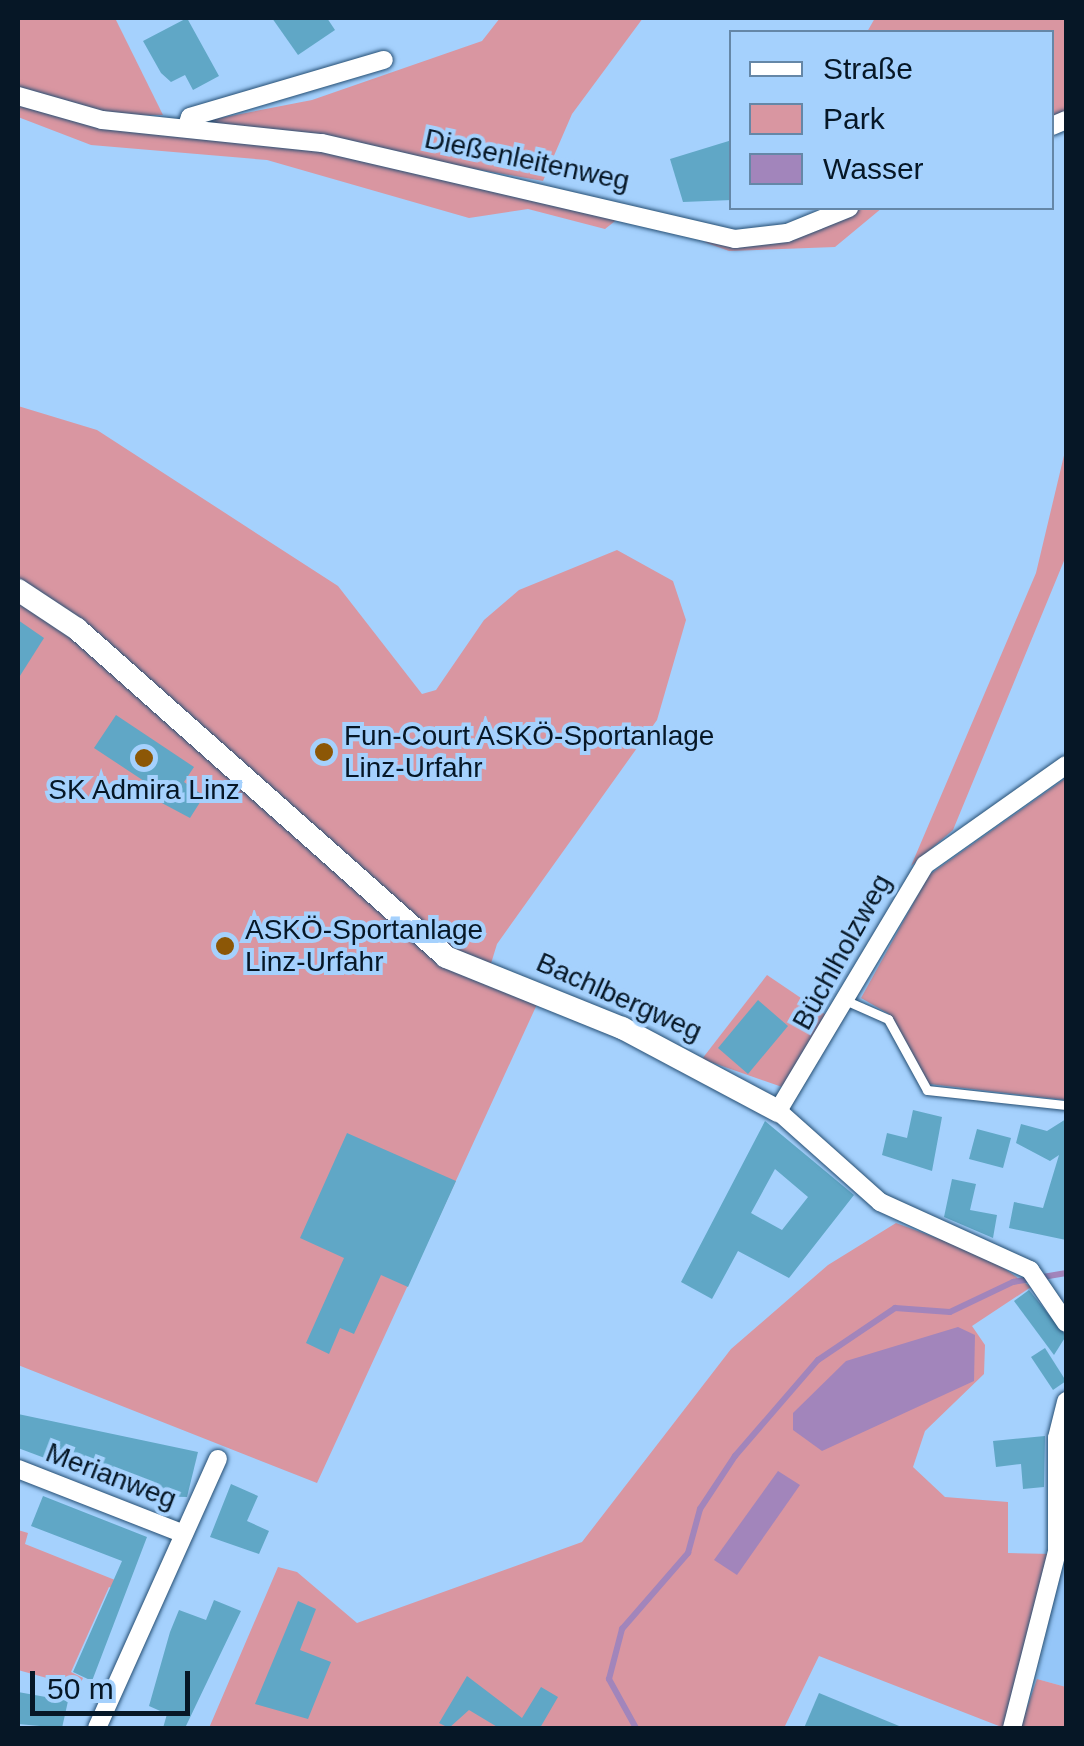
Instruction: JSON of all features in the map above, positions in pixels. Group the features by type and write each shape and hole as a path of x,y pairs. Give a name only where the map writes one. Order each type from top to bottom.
{"street":[{"path":"186,126 190,116 384,60"},
{"name":"Dießenleitenweg","path":"18,96 102,120 186,126 514,181 735,239 787,233 844,210"},
{"name":"Bachlbergweg","path":"18,590 78,628 446,958 606,1021 778,1110 880,1202 1037,1278 1066,1323"},
{"name":"Büchlholzweg","path":"778,1110 847,1002 925,864 1066,764"},
{"path":"1012,1728 1054,1568 1066,1401"},
{"path":"97,1728 218,1459"},
{"name":"Merianweg","path":"18,1470 184,1534"}],"lane":[{"path":"847,1002 888,1019 927,1090 1066,1105"}],"shaded area":[{"path":"1066,1537 1066,1687 1037,1679"}],"green space":[{"path":"18,18 115,18 163,115 114,116 18,91"},
{"path":"500,18 643,18 572,114 543,181 204,121 312,100 482,41"},
{"path":"875,18 1066,18 1066,116 1054,120 1054,30 868,30"},
{"path":"18,102 269,140 624,214 605,229 528,209 469,218 267,160 91,145 18,117"},
{"path":"856,210 880,210 835,247 729,251 704,242 773,244"},
{"name":"ASKÖ-Sportanlage Linz-Urfahr","path":"18,406 97,430 338,586 422,694 436,690 484,620 519,590 617,550 673,581 686,620 657,720 497,944 489,970 447,967 539,1000 317,1483 18,1365"},
{"path":"1066,447 1066,556 953,830 911,866 1036,573"},
{"path":"1066,778 1066,1100 929,1084 889,1014 861,998 929,875"},
{"path":"767,975 829,1017 785,1088 702,1059"},
{"path":"896,1223 986,1256 1031,1287 972,1326 985,1345 984,1374 925,1431 913,1467 945,1497 1008,1502 1008,1553 1051,1554 1004,1728 819,1656 784,1728 209,1728 278,1567 297,1572 357,1623 582,1542 731,1349 828,1265"},
{"path":"18,1530 28,1533 25,1544 125,1584 122,1592 109,1587 71,1672 83,1678 79,1687 18,1670"},
{"path":"1037,1679 1066,1687 1066,1728 1020,1728"}],"water":[{"path":"958,1327 975,1335 974,1381 822,1451 793,1430 793,1413 846,1361"},
{"path":"778,1471 800,1485 737,1575 714,1560"}],"building":[{"path":"187,18 219,76 193,90 185,75 171,82 161,73 143,41"},
{"path":"272,18 327,18 335,30 298,55"},
{"path":"729,141 729,200 683,202 670,159"},
{"path":"18,620 44,638 18,679"},
{"name":"SK Admira Linz","path":"116,715 194,767 184,782 204,796 190,818 145,794 150,785 94,748"},
{"path":"758,1000 788,1026 748,1074 718,1048"},
{"path":"913,1110 942,1117 932,1171 882,1155 887,1133 907,1138"},
{"path":"1066,1119 1066,1240 1009,1228 1014,1202 1043,1208 1059,1155 1050,1161 1016,1143 1021,1124 1047,1131"},
{"path":"765,1121 854,1195 789,1278 738,1251 712,1299 681,1282","holes":["775,1169 808,1197 782,1230 751,1213"]},
{"path":"977,1129 1011,1138 1003,1168 969,1159"},
{"path":"347,1133 456,1181 408,1287 381,1275 354,1334 340,1328 329,1354 306,1343 344,1258 300,1238"},
{"path":"952,1179 976,1184 970,1210 997,1215 993,1238 944,1217"},
{"path":"1029,1290 1066,1336 1054,1355 1014,1301"},
{"path":"1045,1348 1066,1381 1053,1390 1031,1357"},
{"path":"18,1414 198,1452 187,1497 146,1496 18,1448"},
{"path":"1045,1436 1044,1487 1023,1489 1021,1464 996,1467 993,1441"},
{"path":"231,1484 258,1496 247,1521 269,1531 259,1554 210,1537"},
{"path":"43,1496 147,1537 92,1681 73,1672 122,1561 31,1526"},
{"path":"214,1600 241,1611 185,1728 163,1728 167,1714 149,1706 170,1632 179,1610 206,1620"},
{"path":"298,1601 316,1609 300,1650 331,1662 308,1719 255,1704"},
{"path":"467,1676 522,1718 541,1687 558,1697 540,1728 499,1728 469,1710 449,1728 439,1723"},
{"path":"18,1692 68,1701 62,1728 18,1724"},
{"path":"819,1693 904,1728 804,1728"}],"waterway":[{"path":"636,1728 609,1679 622,1629 688,1553 700,1509 735,1456 818,1360 895,1308 950,1312 1013,1282 1066,1273"}],"place":[{"name":"Fun-Court ASKÖ-Sportanlage Linz-Urfahr","path":"324,752"},
{"name":"SK Admira Linz","path":"144,758"},
{"name":"ASKÖ-Sportanlage Linz-Urfahr","path":"225,946"}]}
